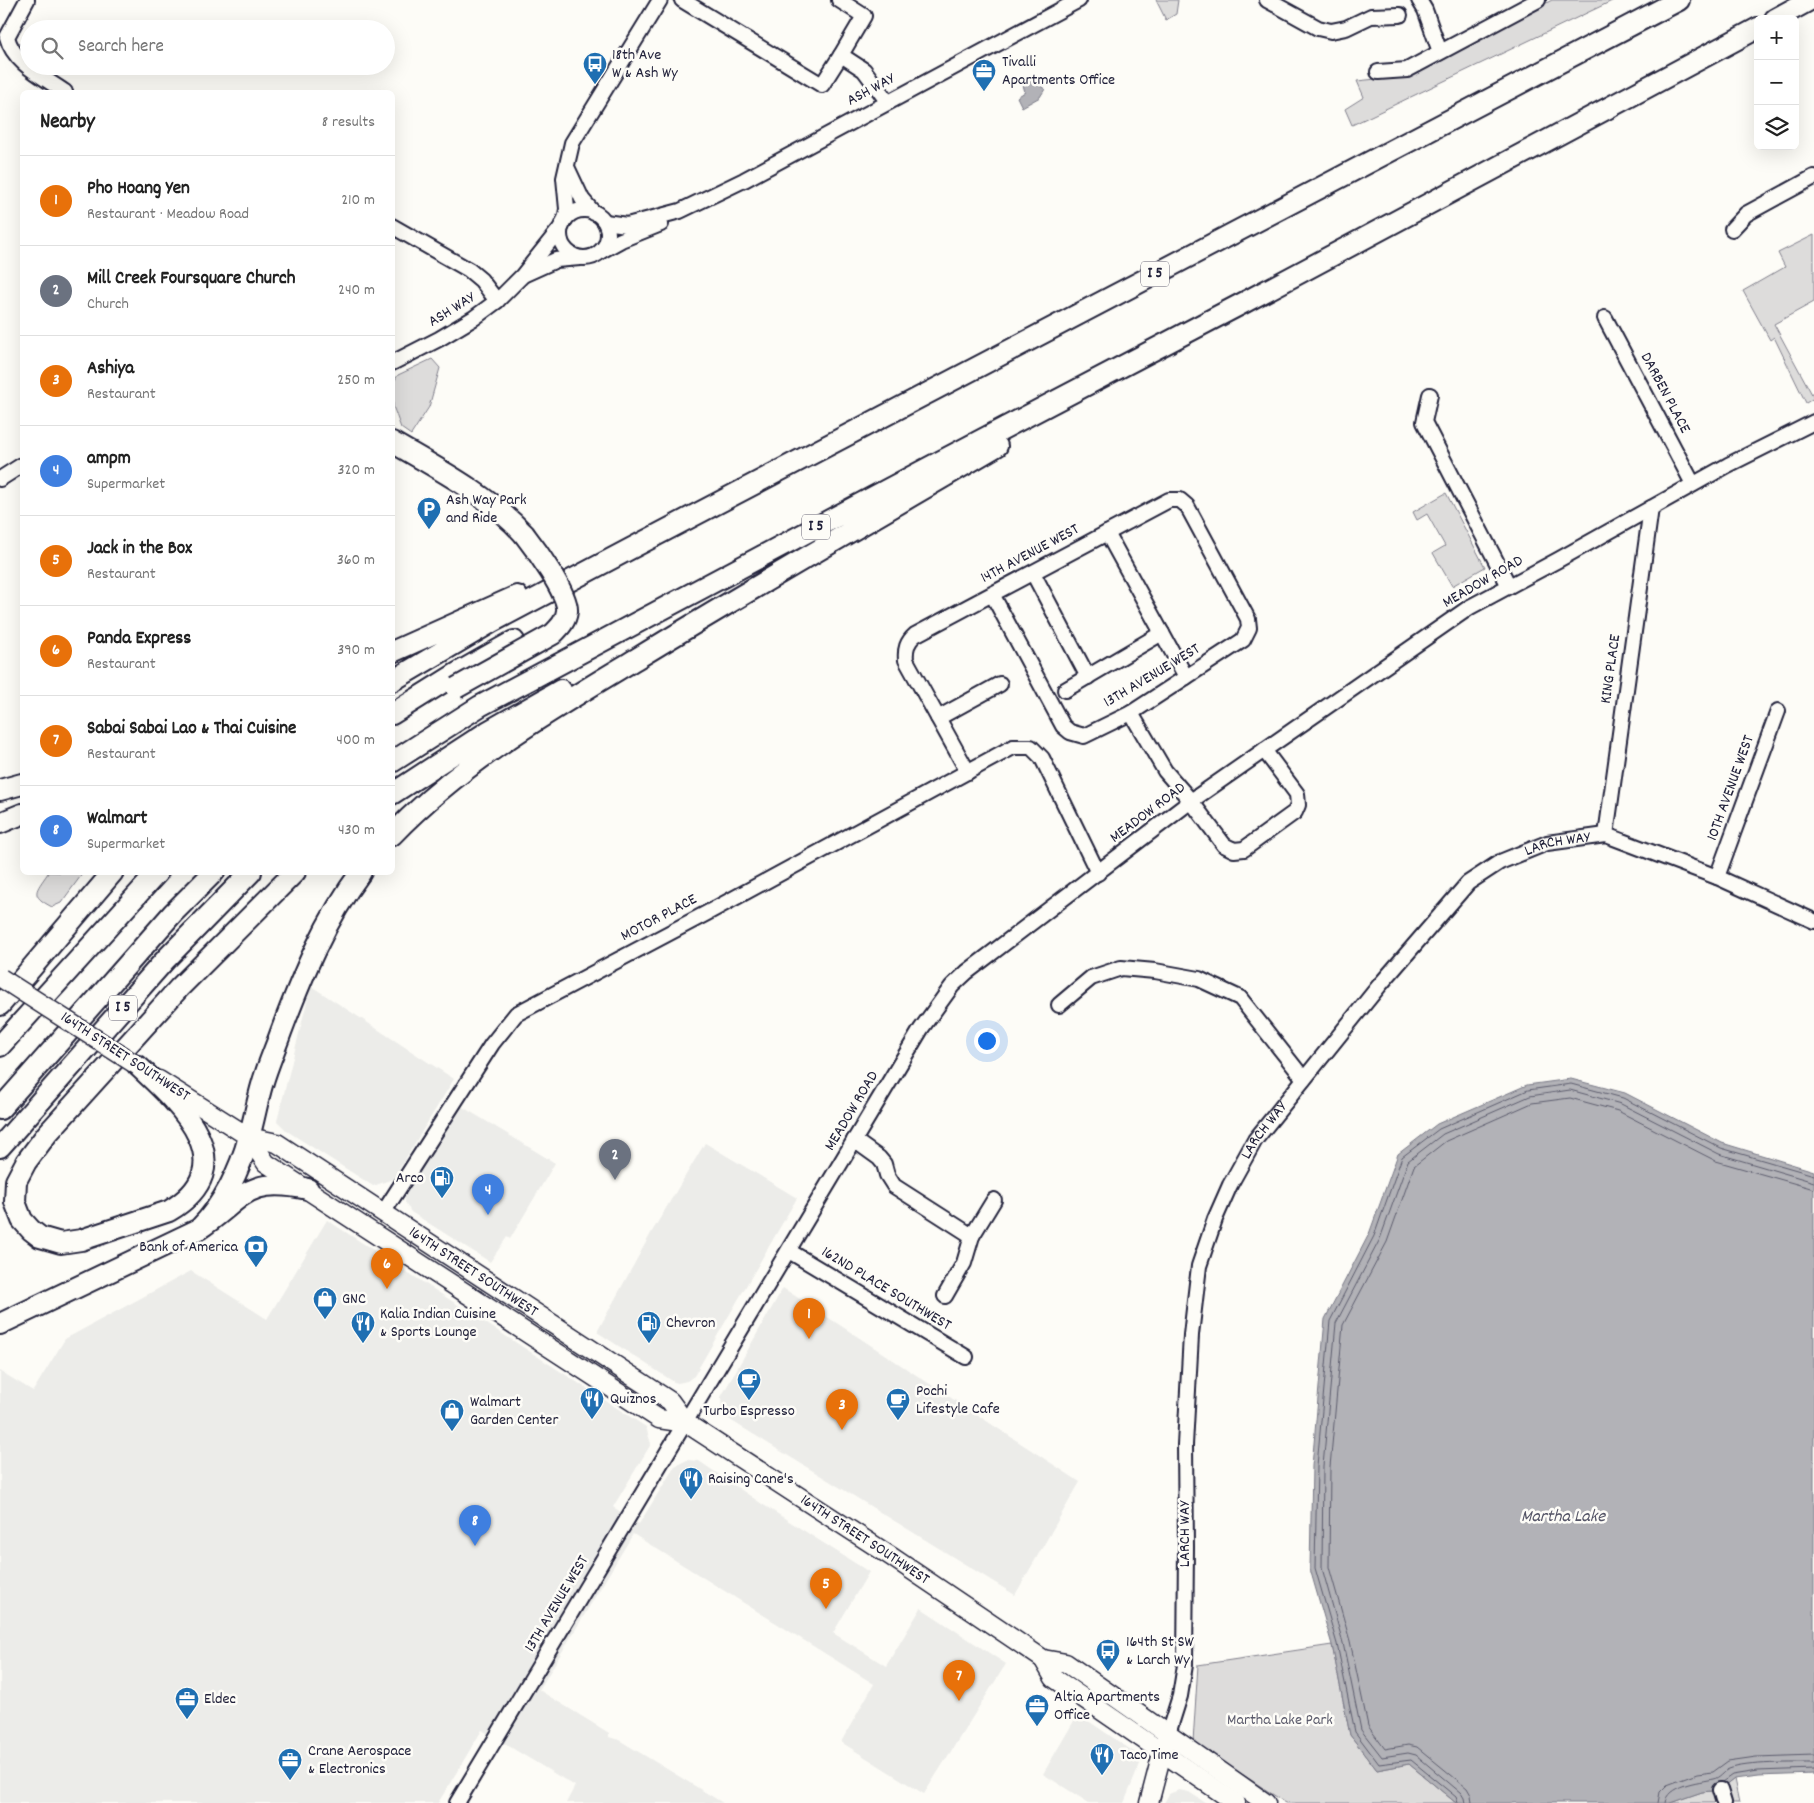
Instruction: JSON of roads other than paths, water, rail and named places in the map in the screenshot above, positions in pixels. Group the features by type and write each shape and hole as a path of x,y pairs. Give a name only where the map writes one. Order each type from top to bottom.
{"highway":[{"name":"I 5","path":"395,679 492,622 630,548 1679,0"},
{"path":"1782,15 1810,0"},
{"name":"I 5","path":"395,760 480,706 1245,302 1754,30"},
{"path":"395,832 436,793 483,756 588,688 719,608 1245,302"},
{"path":"395,444 485,499 512,521 541,558 563,595 567,610 565,619 553,634 395,724"},
{"path":"395,651 488,608 630,548"},
{"path":"395,712 456,674 549,621 559,604 557,585"},
{"path":"395,792 486,732 607,665 719,608"},
{"path":"0,823 20,815"},
{"path":"0,1005 103,887 111,875"},
{"path":"0,1046 155,875"},
{"path":"0,1091 196,875"},
{"path":"0,1109 173,913 211,875"},
{"name":"I 5","path":"0,1147 166,959 248,875"},
{"path":"138,1066 164,1090 194,1126 202,1145 204,1158 202,1172 196,1188 182,1204 169,1211 81,1240 61,1243 40,1237 22,1220 15,1202 16,1181 26,1162 47,1134 178,988 292,875"},
{"path":"199,1229 212,1216 219,1205 241,1162 262,1084 306,970 334,913 359,875"},
{"path":"0,1324 199,1229 213,1220 249,1190 271,1184 308,1189"}],"main road":[{"name":"164TH STREET SOUTHWEST","path":"0,977 249,1137 277,1143 670,1401 686,1423 892,1557 1043,1659 1066,1663 1266,1803"},
{"name":"164TH STREET SOUTHWEST","path":"249,1137 266,1163 659,1419 686,1423"},
{"name":"164TH STREET SOUTHWEST","path":"1043,1659 1054,1678 1236,1803"},
{"name":"LARCH WAY","path":"1149,1803 1168,1734"}],"street":[{"path":"20,61 10,47 7,37 28,0"},
{"path":"567,166 582,199 605,222 608,237 600,251 588,258 572,255 562,246 560,240 567,209 564,178 568,156 576,135 660,0"},
{"path":"682,0 822,85 864,16 839,0"},
{"name":"ASH WAY","path":"605,222 628,225 680,211 744,180 887,101 1079,0"},
{"path":"1267,0 1318,28 1331,31 1346,28 1371,16 1400,15"},
{"path":"1419,0 1425,10 1440,52"},
{"path":"1378,72 1407,70 1538,0"},
{"path":"841,55 864,70 887,101"},
{"path":"41,75 62,90"},
{"path":"1732,229 1746,214 1814,177"},
{"path":"563,223 579,211 586,210 594,213"},
{"name":"ASH WAY","path":"600,251 621,240 670,220 680,211"},
{"name":"ASH WAY","path":"395,361 439,339 474,318 497,301 522,276 563,223"},
{"path":"395,228 469,270 481,280 497,301"},
{"name":"ASH WAY","path":"522,276 556,260 580,258"},
{"name":"DARBEN PLACE","path":"1605,318 1693,484"},
{"path":"1430,395 1424,422 1509,586"},
{"name":"MEADOW ROAD","path":"686,1423 921,1029 952,986 967,972 1191,801 1470,607 1693,484 1814,422"},
{"path":"0,479 20,466"},
{"name":"14TH AVENUE WEST","path":"938,718 906,660 905,651 909,641 915,635 1168,500 1180,500 1187,506 1248,620 1249,628 1247,634"},
{"name":"KING PLACE","path":"1606,835 1651,508"},
{"path":"1107,533 1186,677"},
{"path":"1033,572 1088,676"},
{"name":"13TH AVENUE WEST","path":"992,594 1063,726 1070,732 1084,736 1131,713 1243,640 1247,634"},
{"path":"1065,690 1162,633"},
{"path":"968,772 938,718 1000,684"},
{"name":"10TH AVENUE WEST","path":"1717,878 1778,711"},
{"path":"1131,713 1165,771 1191,801 1224,845 1234,850 1244,849 1295,812 1298,805 1297,794 1264,750"},
{"name":"MOTOR PLACE","path":"383,1213 492,1044 516,1014 1013,747 1031,747 1042,758 1098,873"},
{"name":"LARCH WAY","path":"1168,1734 1178,1702 1185,1665 1185,1445 1191,1334 1198,1266 1230,1185 1255,1140 1379,986 1468,883 1500,862 1547,843 1606,835 1717,878 1814,921"},
{"path":"1059,1005 1091,978 1122,968 1155,971 1199,979 1240,998 1304,1079"},
{"path":"854,1140 879,1158 884,1164 887,1176 894,1186 972,1236"},
{"path":"945,1296 964,1263 972,1236 994,1200"},
{"name":"162ND PLACE SOUTHWEST","path":"788,1251 966,1357"},
{"name":"13TH AVENUE WEST","path":"457,1803 686,1423"}],"water":[{"path":"1027,78 1045,89 1040,97 1022,107 1017,97 1025,92 1023,85"},
{"name":"Martha Lake","path":"1571,1079 1625,1093 1722,1143 1814,1171 1814,1774 1734,1779 1720,1790 1702,1792 1670,1803 1456,1803 1409,1764 1377,1770 1350,1735 1332,1645 1310,1569 1312,1466 1325,1319 1369,1234 1398,1154 1437,1124 1527,1085"}],"place":[{"name":"18th Ave W & Ash Wy","path":"595,85"},
{"name":"Tivalli Apartments Office","path":"984,92"},
{"name":"Ash Way Park and Ride","path":"429,530"},
{"name":"Mill Creek Foursquare Church","path":"615,1180"},
{"name":"Arco","path":"442,1199"},
{"name":"ampm","path":"488,1215"},
{"name":"Bank of America","path":"256,1268"},
{"name":"Panda Express","path":"387,1289"},
{"name":"GNC","path":"325,1320"},
{"name":"Pho Hoang Yen","path":"809,1339"},
{"name":"Kalia Indian Cuisine & Sports Lounge","path":"363,1344"},
{"name":"Chevron","path":"649,1344"},
{"name":"Turbo Espresso","path":"749,1401"},
{"name":"Quiznos","path":"592,1420"},
{"name":"Pochi Lifestyle Cafe","path":"898,1421"},
{"name":"Ashiya","path":"842,1430"},
{"name":"Walmart Garden Center","path":"452,1432"},
{"name":"Raising Cane's","path":"691,1500"},
{"name":"Walmart","path":"475,1546"},
{"name":"Jack in the Box","path":"826,1609"},
{"name":"164th St SW & Larch Wy","path":"1108,1672"},
{"name":"Sabai Sabai Lao & Thai Cuisine","path":"959,1701"},
{"name":"Eldec","path":"187,1720"},
{"name":"Altia Apartments Office","path":"1037,1727"},
{"name":"Taco Time","path":"1102,1776"},
{"name":"Crane Aerospace & Electronics","path":"290,1781"}],"park label":[{"name":"Martha Lake Park","path":"1280,1720"}]}
